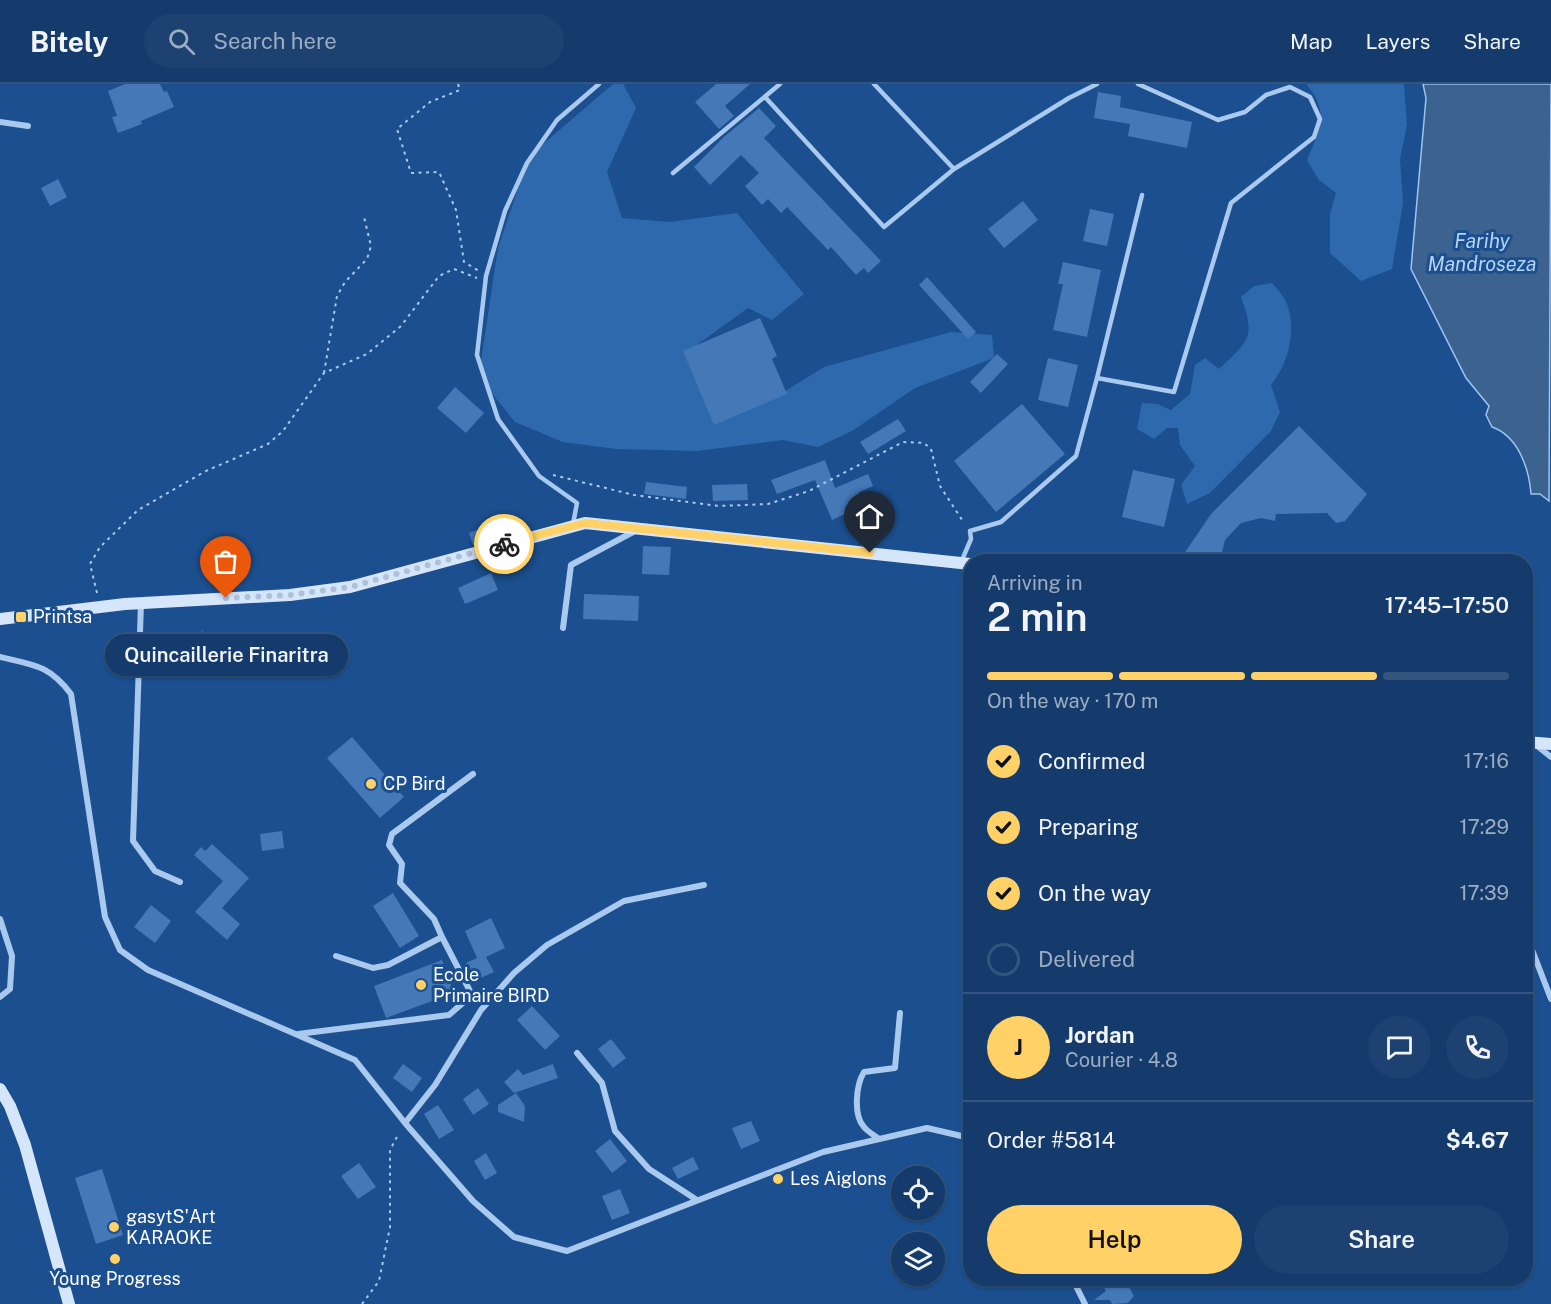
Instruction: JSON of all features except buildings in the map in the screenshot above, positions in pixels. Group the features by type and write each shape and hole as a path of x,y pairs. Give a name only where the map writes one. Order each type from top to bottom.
{"main road":[{"path":"0,619 141,603 290,595 350,587 573,524 585,523 711,534 963,563"},
{"path":"1533,743 1551,744"},
{"path":"0,1089 10,1106 26,1145 69,1304"}],"street":[{"path":"0,122 28,126"},
{"path":"563,628 571,565 633,531 711,534"},
{"path":"141,603 133,841 155,871 180,882"},
{"path":"0,657 31,664 57,675 70,694 105,917 120,950 148,970 355,1060 405,1123 473,1201 514,1237 567,1251 823,1152 927,1128 963,1136"},
{"path":"1533,745 1551,757"},
{"path":"298,1034 449,1015 472,995 434,919 400,883 402,864 389,845 392,834 473,774"},
{"path":"405,1123 435,1086 481,1010 514,973 547,945 624,901 704,885"},
{"path":"0,919 12,956 10,989 0,997"},
{"path":"336,956 372,968 388,965 442,938"},
{"path":"1533,952 1551,999"},
{"path":"879,1139 863,1126 859,1118 857,1094 864,1072 895,1068 900,1013"},
{"path":"578,1053 602,1083 615,1131 649,1169 697,1200"},
{"path":"1076,1286 1085,1304"}],"lane":[{"path":"573,524 577,502 542,478 498,419 477,355 486,278 505,211 527,163 557,120 599,84"},
{"path":"674,172 780,84"},
{"path":"874,84 954,169"},
{"path":"765,97 884,227 954,169 1069,98 1097,84"},
{"path":"1097,378 1174,392 1231,203 1314,137 1320,119 1310,97 1290,87 1266,95 1245,112 1218,120 1138,84"},
{"path":"967,554 970,531 1001,522 1076,456 1142,195"}],"path":[{"path":"458,84 460,90 430,102 397,129 411,173 439,172 456,210 464,262 486,278"},
{"path":"102,607 93,585 90,564 100,547 138,510 206,471 268,444 284,431 324,373 337,296 345,282 368,259 371,246 364,217"},
{"path":"324,373 367,354 401,326 439,276 453,269 486,278"},
{"path":"542,478 556,473 575,481 634,495 719,506 768,504 809,491 903,442 924,443 931,450 940,486 970,531"},
{"path":"362,1304 379,1281 390,1227 390,1150 405,1123"}],"shaded area":[{"path":"613,84 623,84 636,108 607,172 622,218 670,222 737,213 804,294 772,320 748,308 698,344 701,378 774,398 824,367 951,332 992,335 994,358 915,388 852,431 818,447 783,440 697,451 616,449 563,442 515,422 486,386 481,361 498,248 529,156"},
{"path":"1306,84 1404,84 1407,125 1400,159 1403,203 1392,269 1361,281 1330,253 1330,213 1336,193 1319,180 1307,160 1319,130 1320,112 1318,103"},
{"path":"1272,283 1287,304 1291,327 1286,358 1271,385 1280,412 1271,431 1210,493 1187,504 1181,485 1195,466 1180,445 1178,428 1167,428 1154,439 1137,429 1142,403 1157,404 1171,410 1190,394 1195,365 1205,358 1219,369 1237,352 1247,338 1248,321 1241,297 1254,286"}],"water":[{"name":"Farihy Mandroseza","path":"1423,84 1551,84 1549,501 1540,494 1531,494 1528,474 1520,454 1509,438 1492,427 1486,415 1489,406 1466,378 1411,269 1426,98"}],"way so far":[{"path":"226,598 290,595 350,587 504,544"}],"place":[{"name":"Quincaillerie Finaritra","path":"226,598"},
{"name":"Printsa","path":"21,617"},
{"name":"CP Bird","path":"371,784"},
{"name":"Ecole Primaire BIRD","path":"421,985"},
{"name":"Les Aiglons","path":"778,1179"},
{"name":"gasytS'Art KARAOKE","path":"114,1227"},
{"name":"Young Progress","path":"115,1259"}],"route":[{"path":"504,544 565,526 585,523 711,534 870,553"}]}
